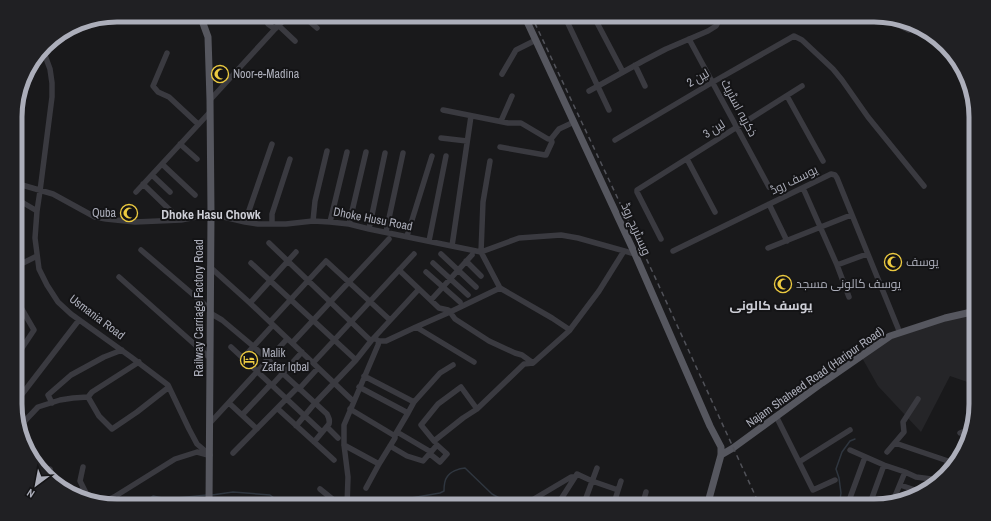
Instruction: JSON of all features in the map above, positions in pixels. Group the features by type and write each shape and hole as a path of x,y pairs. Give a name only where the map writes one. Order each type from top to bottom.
{"main road":[{"name":"Railway Carriage Factory Road","path":"203,22 208,37 210,100 211,214 209,499"},
{"name":"ویسٹریج روڈ","path":"527,22 635,254 710,426 721,447 721,455"},
{"name":"Najam Shaheed Road (Haripur Road)","path":"721,455 890,336 945,318 969,313"},
{"path":"709,499 721,455"}],"street":[{"path":"267,22 295,40"},
{"path":"210,100 281,22"},
{"path":"310,22 317,28"},
{"path":"567,22 609,110"},
{"path":"597,22 622,72"},
{"path":"589,91 666,49 708,31 716,26 718,22"},
{"path":"901,26 910,30"},
{"name":"لین 2","path":"615,140 794,36 802,40 833,69 868,117 924,186"},
{"name":"ذکریہ اسٹریٹ","path":"689,39 769,187"},
{"path":"502,74 516,50 536,40"},
{"path":"166,53 153,86 158,92 169,97 198,124"},
{"name":"Usmania Road","path":"45,55 50,69 52,101 37,211 35,238 39,269 58,302 71,314 139,362 168,385 196,444 210,456"},
{"path":"635,65 645,86"},
{"name":"لین 3","path":"661,239 637,190 802,86"},
{"path":"501,122 512,96"},
{"path":"787,96 823,161"},
{"path":"443,110 501,122 521,123 548,139 551,139"},
{"path":"136,192 210,112"},
{"path":"452,246 471,116"},
{"path":"500,147 546,155 552,142 551,139 559,129 574,122"},
{"path":"441,138 467,141"},
{"path":"180,144 197,159"},
{"path":"245,222 272,144"},
{"path":"313,220 315,201 327,151"},
{"path":"330,222 347,152"},
{"path":"349,224 366,152"},
{"path":"370,229 385,153"},
{"path":"386,232 403,153"},
{"path":"407,236 432,156"},
{"path":"429,241 446,156"},
{"path":"272,224 272,214 290,158"},
{"path":"687,159 715,212"},
{"path":"490,161 483,202 481,252 500,288 570,330"},
{"path":"162,164 195,195"},
{"name":"یوسف روڈ","path":"673,250 831,174 835,175 900,333"},
{"path":"152,175 170,192"},
{"path":"143,184 172,212"},
{"name":"Dhoke Husu Road","path":"22,185 53,194 84,212 106,219 135,222 182,220 211,214 258,224 286,224 313,220 349,224 481,252"},
{"path":"803,188 850,297"},
{"path":"22,202 37,211"},
{"path":"769,204 787,241"},
{"path":"768,248 851,215"},
{"path":"481,252 519,238 561,235 578,238 635,254"},
{"path":"210,423 268,360 313,320 388,238"},
{"path":"269,243 351,322 374,340 386,341 500,288"},
{"path":"141,250 210,311 253,346 329,417 330,420 327,427 314,442"},
{"path":"477,410 461,387 438,404 421,425 434,441 463,418 477,410 524,364 533,363 570,330 599,290 624,251"},
{"path":"250,303 296,252"},
{"path":"313,363 414,254"},
{"path":"441,254 476,287"},
{"path":"837,265 867,254"},
{"path":"430,300 472,255"},
{"path":"22,264 37,256"},
{"path":"243,358 291,300 326,261 390,320"},
{"path":"466,262 482,276"},
{"path":"251,263 356,360"},
{"path":"433,263 468,295"},
{"path":"210,267 353,401"},
{"path":"399,270 439,308 448,310 455,319 489,341 522,355 533,363"},
{"path":"426,272 460,302"},
{"path":"119,277 210,358"},
{"path":"296,426 315,403 356,360 419,289"},
{"path":"22,309 34,330 22,348"},
{"path":"22,394 79,320"},
{"path":"416,326 474,362"},
{"path":"346,499 348,476 344,445 344,425 364,376 374,340"},
{"path":"231,347 322,432"},
{"path":"52,403 48,395 70,375 104,357 122,350"},
{"path":"242,415 283,374 302,352"},
{"path":"24,422 38,407 60,400 88,397 92,392 139,362"},
{"path":"366,488 414,402 440,373 453,365"},
{"path":"233,453 318,368"},
{"path":"364,376 414,402"},
{"path":"88,397 99,416 112,429 169,387"},
{"path":"359,387 408,413"},
{"path":"887,452 904,432 903,422 918,399"},
{"path":"229,403 257,429"},
{"path":"278,409 334,460"},
{"path":"350,409 430,453 423,461 407,456 390,446"},
{"path":"776,416 814,490 835,480"},
{"path":"327,427 338,438"},
{"path":"799,462 850,430"},
{"path":"960,432 965,430"},
{"path":"895,443 948,461 946,465"},
{"path":"344,445 379,464"},
{"path":"850,450 916,477 932,479"},
{"path":"110,498 175,459 197,452 210,456"},
{"path":"850,499 865,457"},
{"path":"872,499 884,465"},
{"path":"83,467 80,481 86,494"},
{"path":"586,499 597,468"},
{"path":"895,496 905,472"},
{"path":"534,499 571,477 575,477 577,474 618,490"},
{"path":"561,499 575,477"},
{"path":"615,499 622,481"},
{"path":"900,485 914,490"},
{"path":"80,491 84,489"},
{"path":"320,489 332,499"},
{"path":"644,499 646,492"}],"shaded area":[{"path":"969,313 969,383 950,376 921,432 878,386 861,356 890,336"}],"waterway":[{"path":"840,499 841,493 839,478 836,469 842,452 850,441 855,439"},
{"path":"409,499 444,491 445,482 448,475 465,468 492,494 501,499"},
{"path":"212,495 233,492 270,495 275,499"},
{"path":"167,499 207,495"},
{"path":"149,499 153,496 167,499"}],"railway":[{"path":"534,22 654,275 757,499"}],"place":[{"name":"Noor-e-Madina","path":"220,74"},
{"name":"Quba","path":"129,213"},
{"name":"یوسف","path":"893,262"},
{"name":"یوسف کالونی مسجد","path":"783,284"},
{"name":"Malik Zafar Iqbal","path":"249,360"}],"district":[{"name":"Dhoke Hasu Chowk","path":"211,214"},
{"name":"یوسف کالونی","path":"771,305"}]}
